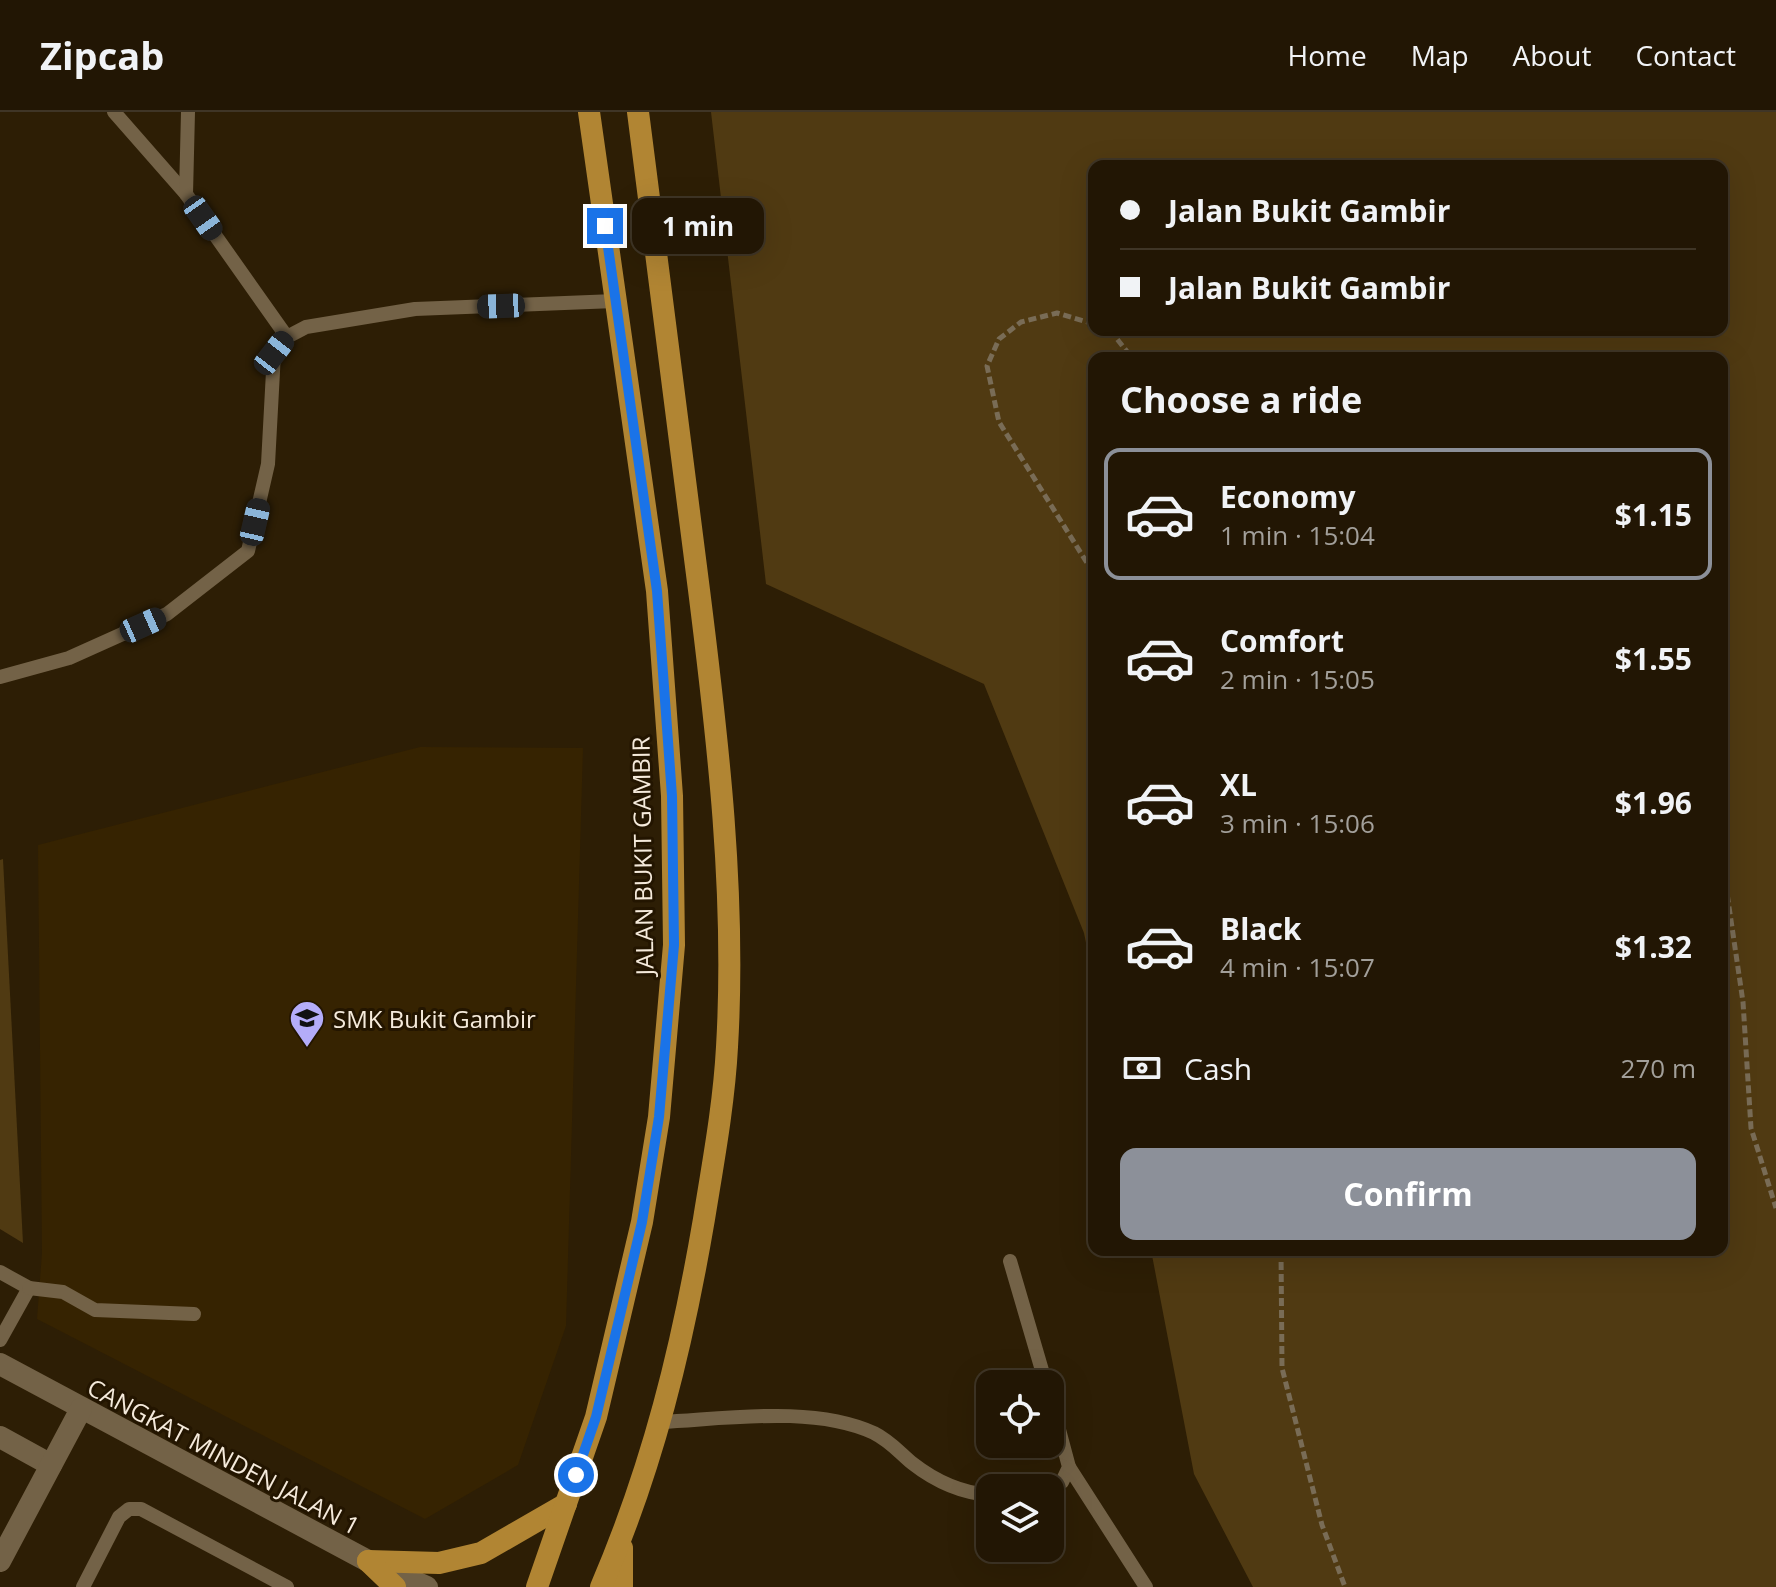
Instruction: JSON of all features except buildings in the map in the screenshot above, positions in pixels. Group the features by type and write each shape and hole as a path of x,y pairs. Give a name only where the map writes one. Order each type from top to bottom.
{"main road":[{"name":"JALAN BUKIT GAMBIR","path":"537,1587 596,1417 642,1222 659,1117 674,945 672,796 657,591 589,112"},
{"path":"601,1587 622,1539 661,1422 688,1312 710,1182 727,1049 729,949 720,761 638,112"},
{"path":"368,1561 439,1563 481,1553 566,1504"},
{"path":"622,1539 622,1587"},
{"path":"368,1561 395,1587"}],"street":[{"name":"CANGKAT MINDEN JALAN 1","path":"0,1364 368,1561 427,1587"},
{"path":"0,1561 81,1409"},
{"path":"0,1437 51,1465"}],"lane":[{"path":"114,112 186,194 287,337"},
{"path":"186,194 188,112"},
{"path":"0,677 69,658 167,614 248,551 268,464 274,353 287,337 306,327 415,309 615,301"},
{"path":"1010,1261 1042,1370"},
{"path":"0,1272 29,1288 63,1292 95,1310 194,1314"},
{"path":"0,1340 29,1288"},
{"path":"661,1422 770,1416 829,1421 872,1432 893,1444 912,1463 939,1482 976,1494"},
{"path":"1064,1448 1069,1467 1146,1587"},
{"path":"1064,1478 1069,1467"},
{"path":"83,1587 119,1517 129,1509 141,1509 287,1587"}],"path":[{"path":"1088,322 1057,313 1021,322 999,339 987,366 999,422 1088,564"},
{"path":"1115,336 1127,352"},
{"path":"1728,900 1743,1002 1751,1128 1776,1208"},
{"path":"1281,1256 1282,1368 1322,1525 1345,1587"}],"shaded area":[{"path":"711,112 1776,112 1776,1587 1253,1587 1194,1474 1152,1256 1728,1256 1728,352 1088,352 1088,953 1084,933 984,684 766,584"},
{"name":"SMK Bukit Gambir","path":"420,747 583,748 566,1326 518,1465 425,1519 37,1319 42,1253 38,845"},
{"path":"3,859 23,1243 0,1229 0,860"}],"place":[{"name":"SMK Bukit Gambir","path":"307,1049"}],"route":[{"path":"576,1475 596,1417 642,1222 659,1117 674,945 672,796 657,591 605,226"}]}
